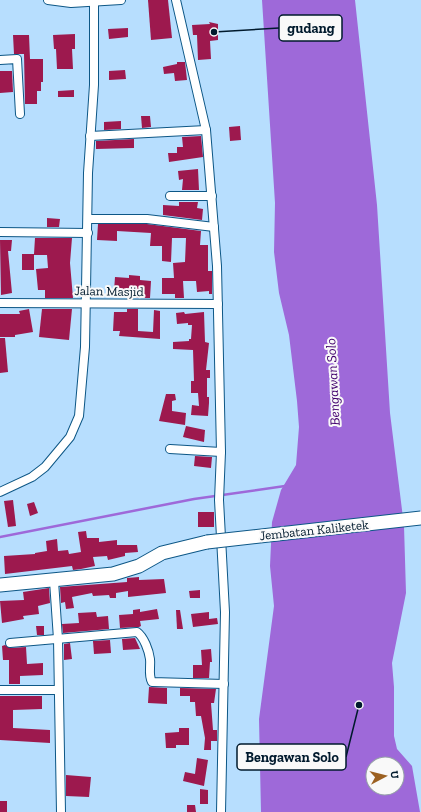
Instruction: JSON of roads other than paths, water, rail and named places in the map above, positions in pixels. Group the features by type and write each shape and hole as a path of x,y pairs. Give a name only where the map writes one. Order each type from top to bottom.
{"main road":[{"name":"Jembatan Kaliketek","path":"0,585 54,581 127,571 162,553 207,542 421,518"}],"street":[{"path":"48,0 71,3 121,0"},
{"path":"176,0 206,130 214,226 218,304 222,452 219,500 225,612 221,812"},
{"path":"0,492 32,477 45,467 70,437 76,426 83,372 86,303 88,172 94,85 94,1"},
{"path":"0,60 17,59 20,114"},
{"path":"90,136 206,130"},
{"path":"170,196 212,196"},
{"path":"88,219 147,219 214,226"},
{"path":"0,232 88,233"},
{"name":"Jalan Masjid","path":"0,303 218,304"},
{"path":"170,449 222,452"},
{"path":"54,581 58,639 61,812"},
{"path":"10,643 137,632 148,652 150,660 150,679 152,682 224,684"},
{"path":"0,690 58,690"}],"water":[{"path":"262,0 355,0 377,205 390,413 404,526 406,593 392,663 394,687 394,736 397,749 403,756 365,756 365,796 405,796 405,758 412,766 420,812 261,812 259,719 274,606 270,566 272,522 281,490 296,465 299,427 289,335 279,293 274,252 275,203"}],"waterway":[{"path":"0,537 194,499 285,486"}],"place":[{"name":"gudang","path":"214,32"},
{"name":"Bengawan Solo","path":"359,705"}]}
